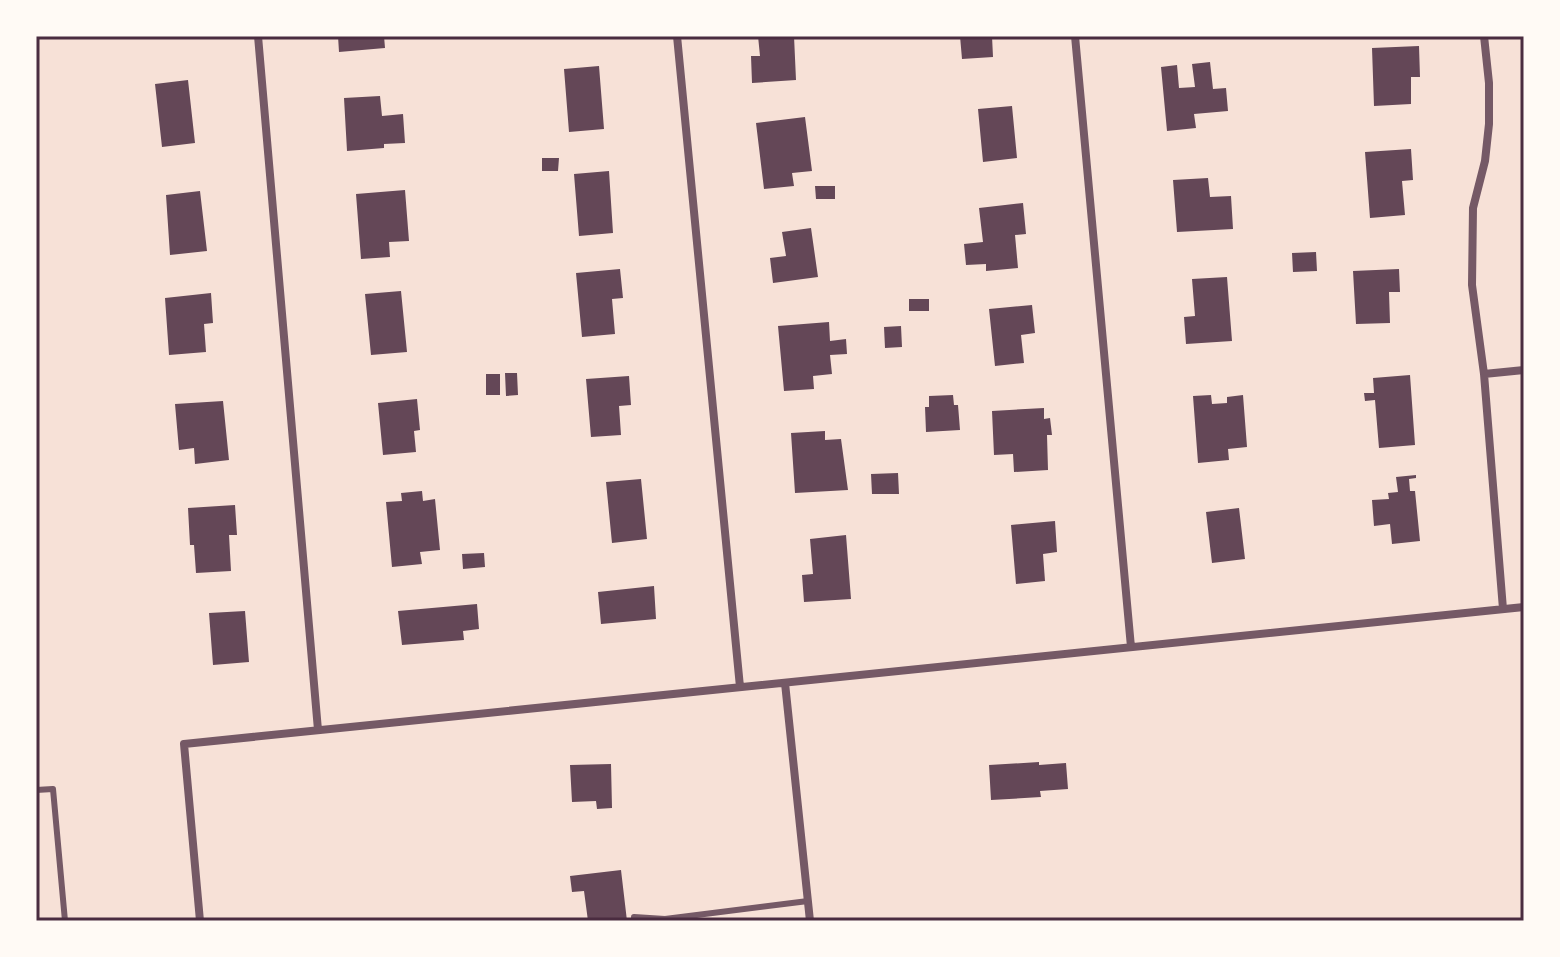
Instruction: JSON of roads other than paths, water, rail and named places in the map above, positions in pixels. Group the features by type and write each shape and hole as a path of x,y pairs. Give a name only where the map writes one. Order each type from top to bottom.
{"street":[{"path":"258,36 318,730"},
{"path":"677,36 740,687"},
{"path":"1075,36 1131,647"},
{"path":"1484,36 1489,124 1485,161 1473,208 1472,285 1484,374 1503,609"},
{"path":"1484,374 1524,370"},
{"path":"200,921 184,744 1524,607"},
{"path":"785,683 810,921"}],"lane":[{"path":"36,790 53,789 65,921"},
{"path":"634,917 665,919 808,901"}]}
